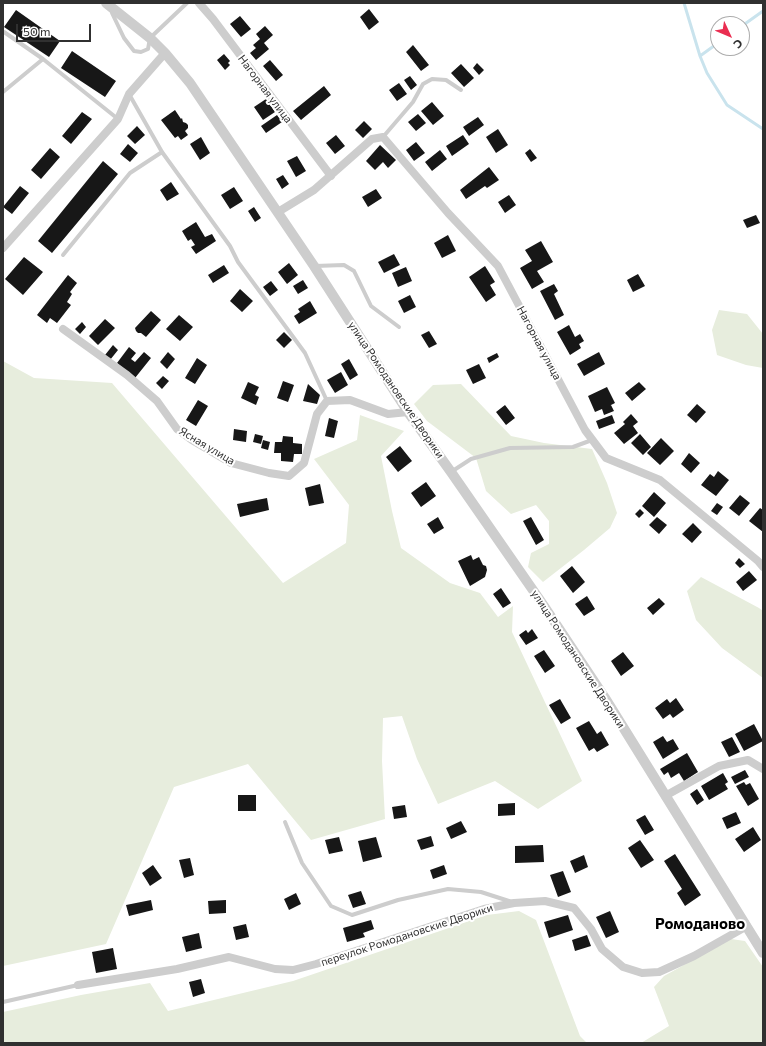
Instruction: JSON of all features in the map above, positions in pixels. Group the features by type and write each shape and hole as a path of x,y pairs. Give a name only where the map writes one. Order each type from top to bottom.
{"street":[{"name":"Нагорная улица","path":"198,3 213,19 331,176"},
{"name":"улица Ромодановские Дворики","path":"107,4 150,38 165,53 190,83 314,266 408,412 544,606 605,698 763,953"},
{"path":"3,248 118,119 129,94 165,53"},
{"name":"Нагорная улица","path":"384,137 448,213 498,266 585,430 606,458 660,480 758,561 763,567"},
{"path":"278,212 314,190 372,139 384,137"},
{"name":"Ясная улица","path":"63,329 127,375 157,401 177,429 231,463 269,473 289,476 304,462 317,414 327,401"},
{"path":"327,401 350,400 388,414 408,412"},
{"path":"666,796 719,766 748,760 763,769"},
{"name":"переулок Ромодановские Дворики","path":"78,985 177,968 229,957 275,969 293,970 316,964 484,909 514,903 545,901 574,908 591,929 602,950 624,967 642,973 659,972 694,956 747,926"}],"lane":[{"path":"107,4 116,18 124,38 134,51 142,52 148,49 150,38 186,3"},
{"path":"4,32 43,59 118,119"},
{"path":"3,92 43,59"},
{"path":"384,137 413,102 423,84 432,79 446,80 461,90"},
{"path":"129,94 162,152 230,246 238,262 305,353 327,401"},
{"path":"63,255 130,173 162,152"},
{"path":"314,266 344,265 354,271 371,306 399,327"},
{"path":"451,472 471,459 510,448 573,447 592,440"},
{"path":"285,822 302,863 331,906 352,915 398,900 448,889 481,892 514,903"},
{"path":"3,1002 78,985"}],"green space":[{"path":"719,310 747,314 763,334 763,368 746,365 717,355 712,330"},
{"path":"3,361 34,378 112,383 283,583 346,543 349,505 314,459 357,440 360,415 404,431 381,456 401,548 450,583 480,593 498,617 513,606 512,632 582,781 538,809 495,781 438,804 417,759 402,716 383,718 382,761 385,819 311,840 248,764 174,787 106,944 3,966"},
{"path":"461,384 511,436 544,443 592,449 607,483 617,513 610,528 543,582 528,567 531,553 549,544 549,521 536,505 511,514 486,491 476,458 427,421 414,404 433,385"},
{"path":"701,577 763,611 763,678 722,648 696,620 687,591"},
{"path":"519,911 536,920 580,1036 587,1043 3,1043 3,1012 81,995 150,983 168,1011 293,981 487,915"},
{"path":"731,939 745,941 763,967 763,1043 641,1043 669,1026 654,987 664,976"}],"building":[{"path":"369,9 379,22 369,30 360,17"},
{"path":"16,10 60,41 49,57 4,27"},
{"path":"240,16 251,29 241,37 230,24"},
{"path":"265,26 273,35 264,43 269,49 256,60 250,53 256,48 253,45 260,39 256,34"},
{"path":"413,45 429,65 421,71 406,52"},
{"path":"72,51 116,81 105,97 61,68"},
{"path":"224,54 230,61 228,63 230,65 225,70 217,60"},
{"path":"270,60 283,75 276,81 263,66"},
{"path":"477,63 484,70 479,75 473,68"},
{"path":"461,64 474,78 464,87 451,73"},
{"path":"410,76 417,85 411,90 404,80"},
{"path":"399,83 407,94 397,101 389,90"},
{"path":"324,86 331,95 301,120 293,111"},
{"path":"266,99 275,112 263,120 254,107"},
{"path":"432,102 444,116 433,125 421,111"},
{"path":"175,110 181,119 182,118 183,122 188,125 188,128 185,131 188,135 181,140 178,136 175,138 161,120"},
{"path":"82,112 92,119 71,144 62,136"},
{"path":"418,114 426,123 416,131 408,122"},
{"path":"277,115 282,122 266,133 261,126"},
{"path":"478,117 484,125 469,136 463,127"},
{"path":"364,121 372,129 363,138 355,130"},
{"path":"137,126 145,135 135,144 127,136"},
{"path":"498,129 508,145 496,153 486,137"},
{"path":"336,135 345,146 335,154 326,143"},
{"path":"463,135 469,144 452,156 446,146"},
{"path":"201,137 210,153 200,160 190,144"},
{"path":"416,142 425,153 414,161 406,150"},
{"path":"128,144 138,153 130,162 120,154"},
{"path":"380,145 396,160 388,168 383,162 375,170 366,161"},
{"path":"50,148 60,157 41,179 31,170"},
{"path":"530,149 537,158 531,162 525,153"},
{"path":"440,150 447,159 432,171 425,162"},
{"path":"297,156 306,171 296,177 287,161"},
{"path":"103,161 118,174 52,253 38,241"},
{"path":"489,167 499,180 487,188 485,186 466,199 460,190"},
{"path":"283,175 289,184 282,189 276,179"},
{"path":"171,182 179,194 167,201 160,190"},
{"path":"20,186 29,193 12,214 3,207"},
{"path":"234,187 243,201 230,209 221,195"},
{"path":"376,189 382,198 368,207 362,197"},
{"path":"509,195 516,205 505,213 498,202"},
{"path":"254,207 261,218 255,222 248,211"},
{"path":"756,215 760,223 747,228 743,220"},
{"path":"196,222 205,237 212,234 216,241 196,254 191,247 195,245 191,239 188,241 182,231"},
{"path":"448,235 456,251 442,258 434,243"},
{"path":"541,241 553,262 537,271 544,282 532,289 520,268 532,261 525,250"},
{"path":"394,254 400,265 384,273 378,262"},
{"path":"24,257 43,272 23,295 5,279"},
{"path":"289,263 298,275 287,284 278,272"},
{"path":"224,265 229,273 213,283 208,275"},
{"path":"485,266 495,282 490,285 496,295 486,302 469,277"},
{"path":"406,267 412,281 398,287 392,273"},
{"path":"638,274 645,286 633,292 627,280"},
{"path":"68,275 77,283 70,292 72,294 67,302 71,305 57,323 50,318 47,323 37,315"},
{"path":"303,280 308,288 298,294 293,286"},
{"path":"271,281 278,290 270,296 263,287"},
{"path":"554,284 558,291 554,294 564,315 555,320 540,291"},
{"path":"240,289 253,301 242,312 230,301"},
{"path":"410,295 416,307 404,313 398,301"},
{"path":"310,301 317,313 299,324 294,316 300,312 298,309"},
{"path":"151,311 161,320 146,337 141,333 138,333 135,328"},
{"path":"179,315 193,327 180,341 166,329"},
{"path":"105,319 115,328 98,345 89,336"},
{"path":"82,322 86,327 80,334 75,329"},
{"path":"569,325 575,337 580,334 584,341 579,344 581,348 570,355 557,332"},
{"path":"429,331 437,344 429,348 421,335"},
{"path":"284,332 292,340 284,348 276,340"},
{"path":"113,345 118,350 110,360 105,355"},
{"path":"129,347 136,353 131,359 135,362 144,352 151,358 135,378 117,363"},
{"path":"168,352 175,359 167,369 160,362"},
{"path":"599,352 605,364 584,376 577,364"},
{"path":"497,353 499,357 489,363 487,358"},
{"path":"197,358 207,365 195,384 185,378"},
{"path":"349,359 358,375 350,380 341,364"},
{"path":"479,364 486,378 473,384 466,370"},
{"path":"341,372 348,385 335,393 327,380"},
{"path":"163,376 169,381 162,389 156,383"},
{"path":"283,381 294,385 288,402 277,398"},
{"path":"248,382 259,387 255,395 259,397 256,405 241,398"},
{"path":"639,382 646,389 632,401 625,393"},
{"path":"308,384 320,395 317,404 303,401"},
{"path":"607,387 615,403 611,405 614,411 604,415 602,409 595,412 588,396"},
{"path":"198,400 208,406 196,426 186,420"},
{"path":"697,404 706,412 696,423 687,415"},
{"path":"505,405 515,418 506,425 496,412"},
{"path":"631,414 638,422 633,426 638,433 624,444 614,433 625,424 623,422"},
{"path":"612,415 615,423 599,429 596,421"},
{"path":"329,418 338,421 334,438 325,436"},
{"path":"234,429 247,431 246,442 233,440"},
{"path":"255,434 263,436 261,444 253,442"},
{"path":"640,434 651,447 643,455 631,443"},
{"path":"283,436 293,437 293,443 302,444 302,454 294,454 293,462 281,461 281,453 274,453 275,442 282,442"},
{"path":"661,438 674,451 660,465 647,453"},
{"path":"263,440 270,442 268,450 261,448"},
{"path":"400,446 412,461 398,472 386,457"},
{"path":"689,453 700,463 691,473 681,464"},
{"path":"718,471 729,480 716,496 701,485 710,474 714,477"},
{"path":"426,482 436,496 421,507 411,493"},
{"path":"320,484 324,503 309,506 305,488"},
{"path":"654,492 666,503 654,517 642,506"},
{"path":"740,495 750,503 739,516 729,508"},
{"path":"267,498 269,510 240,517 237,504"},
{"path":"717,503 723,507 717,515 711,511"},
{"path":"760,508 763,510 763,532 749,521"},
{"path":"640,509 644,513 639,518 635,514"},
{"path":"438,517 444,528 434,534 427,524"},
{"path":"531,517 544,540 536,545 523,521"},
{"path":"657,517 667,525 659,534 649,525"},
{"path":"693,523 702,532 692,543 682,534"},
{"path":"471,555 473,560 479,557 483,565 486,566 487,570 485,577 470,586 458,561"},
{"path":"739,558 745,564 740,568 735,563"},
{"path":"572,566 585,582 573,593 560,576"},
{"path":"749,571 757,580 743,591 736,582"},
{"path":"501,588 511,603 503,608 493,594"},
{"path":"587,596 595,609 584,616 575,604"},
{"path":"659,598 665,604 653,615 647,608"},
{"path":"532,629 538,638 526,645 519,635 526,630 528,633"},
{"path":"544,650 555,666 545,673 534,656"},
{"path":"623,652 634,666 621,676 611,661"},
{"path":"676,698 684,710 673,718 670,714 663,719 655,708 667,699 670,703"},
{"path":"560,699 571,718 561,724 549,705"},
{"path":"589,721 597,734 601,731 609,745 597,752 594,748 589,751 576,728"},
{"path":"754,724 763,741 744,751 735,734"},
{"path":"663,736 667,742 673,739 679,749 663,759 653,742"},
{"path":"732,737 740,752 729,757 721,742"},
{"path":"687,753 698,772 684,781 679,773 671,778 668,772 664,775 660,769"},
{"path":"745,770 749,777 735,784 731,777"},
{"path":"723,773 728,782 725,784 728,789 709,800 701,786"},
{"path":"744,782 746,785 750,783 759,799 748,806 736,786"},
{"path":"697,789 704,800 697,805 690,794"},
{"path":"238,795 256,795 256,811 238,811"},
{"path":"515,803 515,815 498,816 498,804"},
{"path":"405,805 407,817 394,819 392,807"},
{"path":"736,812 741,823 727,829 722,818"},
{"path":"645,815 654,830 645,835 636,820"},
{"path":"461,821 467,832 451,839 446,828"},
{"path":"753,827 761,840 744,852 735,839"},
{"path":"431,836 434,846 421,850 417,840"},
{"path":"339,837 343,851 329,854 325,840"},
{"path":"376,837 382,857 363,862 358,841"},
{"path":"640,840 654,860 641,868 628,848"},
{"path":"543,845 544,862 515,863 515,846"},
{"path":"675,854 701,895 685,906 677,893 682,889 664,861"},
{"path":"584,855 588,867 575,873 570,861"},
{"path":"190,858 194,875 184,878 179,860"},
{"path":"153,865 162,878 150,886 142,873"},
{"path":"444,865 447,874 433,879 430,870"},
{"path":"563,871 571,892 558,897 550,875"},
{"path":"361,891 366,904 353,908 348,895"},
{"path":"296,893 301,904 289,910 284,899"},
{"path":"151,900 153,910 129,916 126,905"},
{"path":"226,900 226,913 209,914 208,901"},
{"path":"610,911 619,932 606,938 596,917"},
{"path":"568,915 573,930 549,938 544,922"},
{"path":"371,920 374,929 363,933 365,937 347,942 343,928"},
{"path":"246,924 249,937 236,940 233,927"},
{"path":"199,933 202,948 186,952 182,937"},
{"path":"587,935 591,946 575,951 572,940"},
{"path":"113,948 117,969 96,973 92,952"},
{"path":"201,979 205,993 193,997 189,982"}],"waterway":[{"path":"684,3 700,56"},
{"path":"750,20 763,11"},
{"path":"710,49 700,56 707,73 727,105 763,129"}],"district":[{"name":"Ромоданово","path":"700,924"}]}
